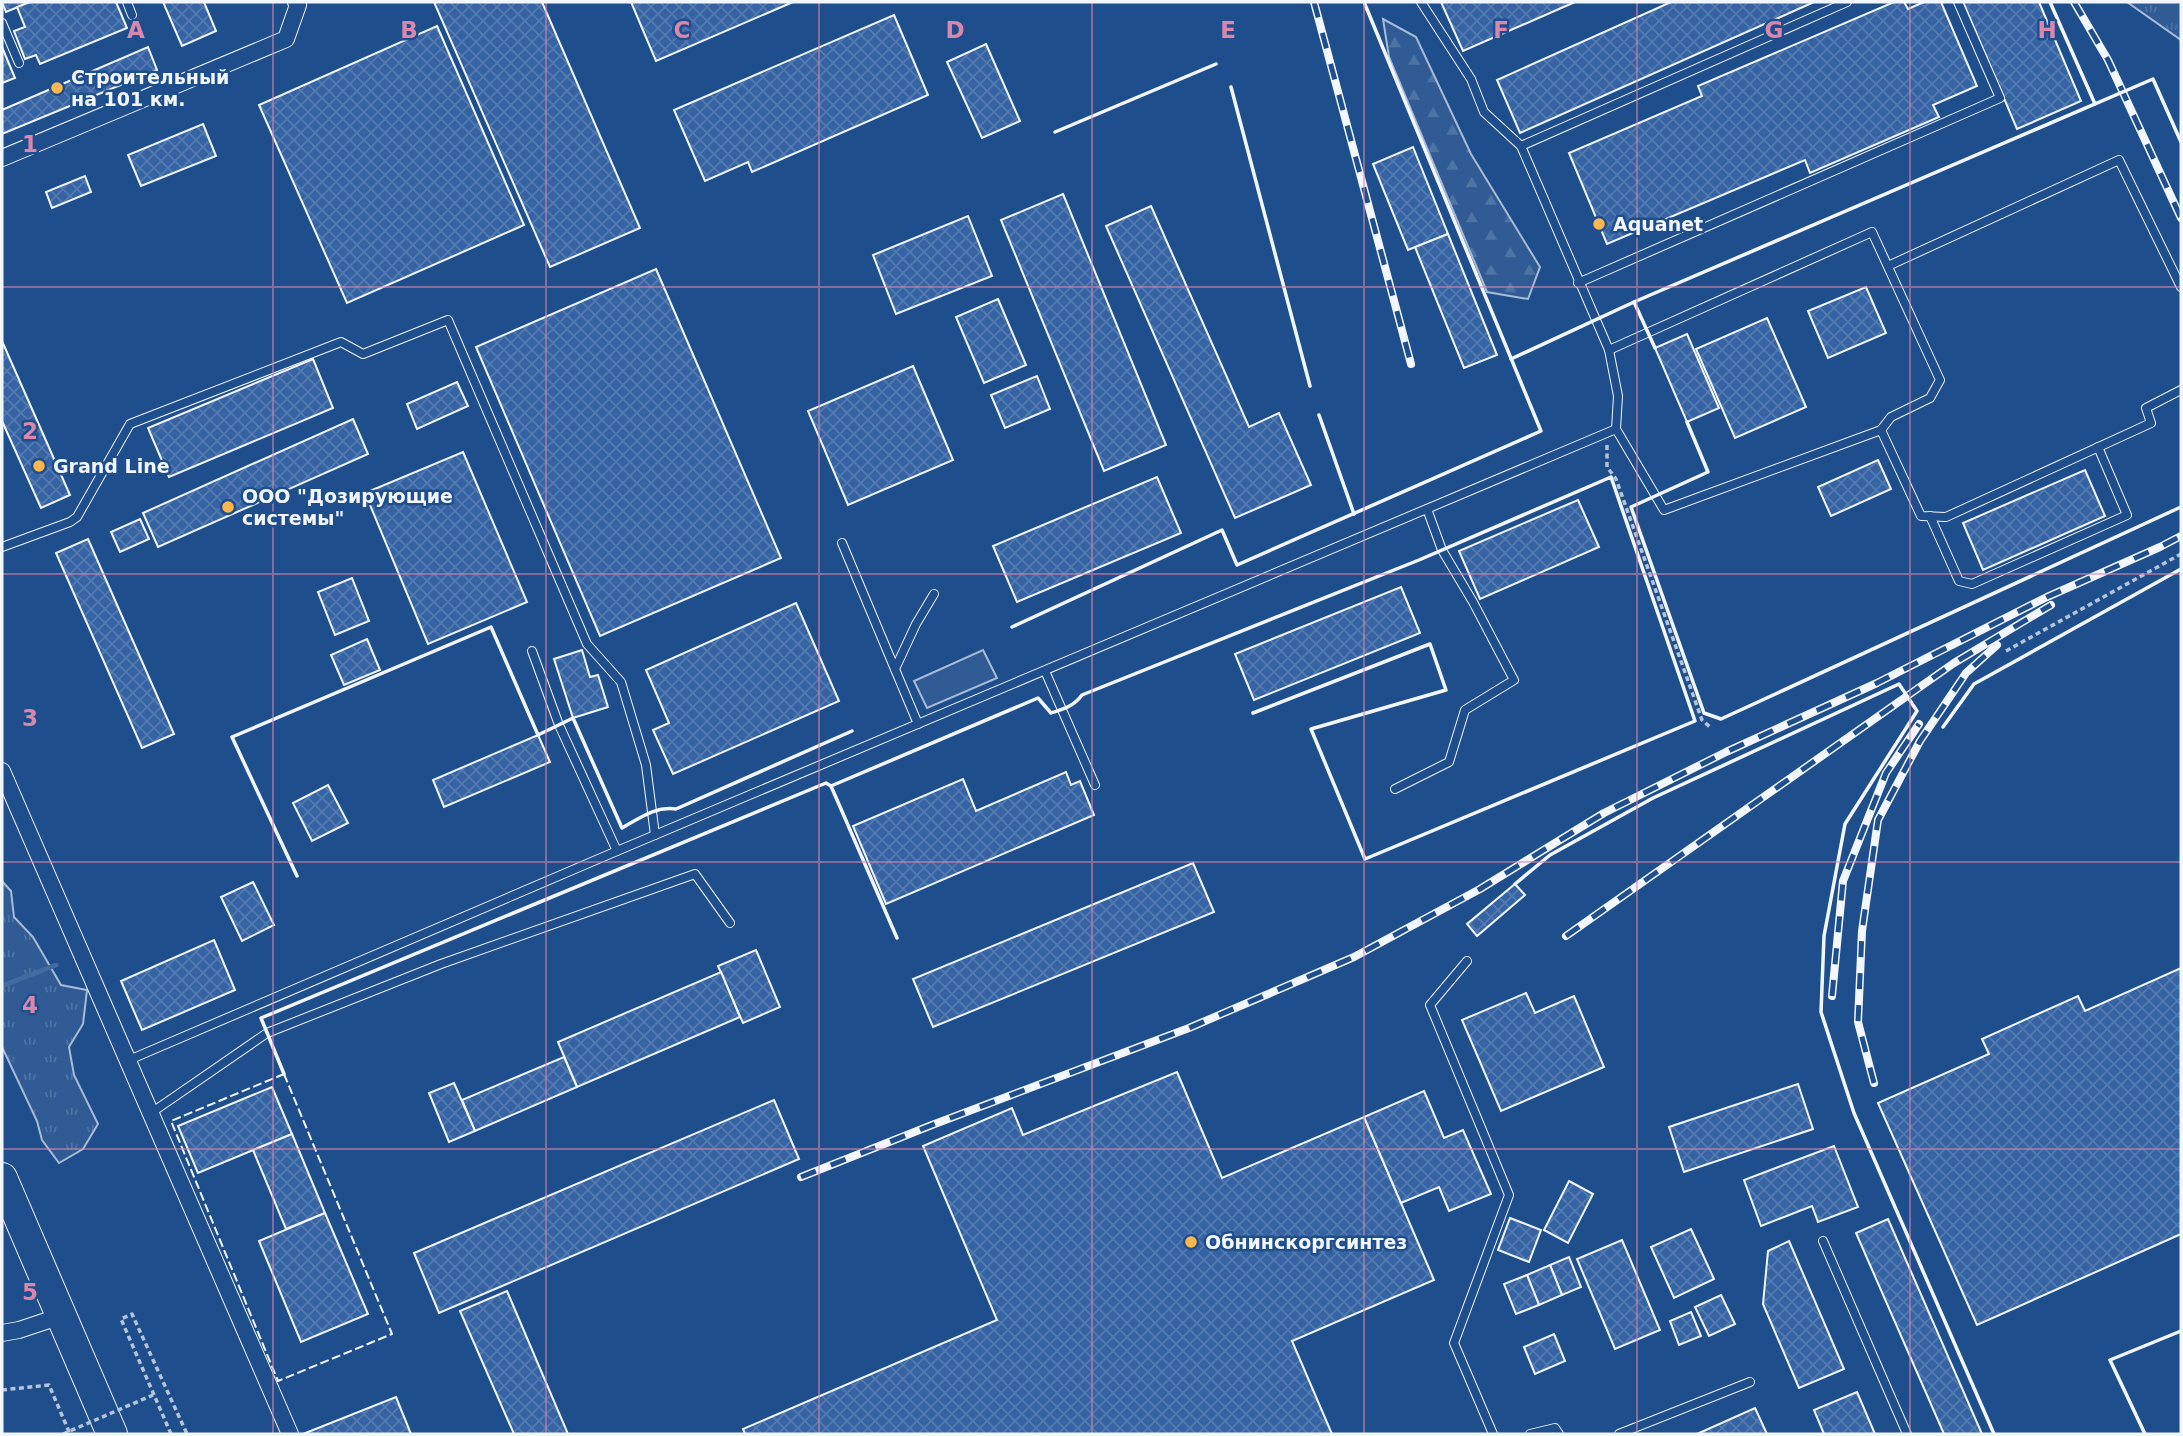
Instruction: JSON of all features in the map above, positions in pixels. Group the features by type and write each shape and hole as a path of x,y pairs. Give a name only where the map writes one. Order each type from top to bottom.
{"highway":[{"path":"2,1178 112,1434"}],"street":[{"path":"2,158 286,39 298,5 296,2"},
{"path":"2,771 290,1434"},
{"path":"2,1333 61,1316"}],"lane":[{"path":"127,2 132,15"},
{"path":"1421,2 1471,79 1484,112 1521,146 1609,351 1618,396 1616,429 1664,510 1881,430 1891,417 1930,398 1940,380 1872,232 1609,351"},
{"path":"1521,146 1847,2"},
{"path":"1578,283 2000,99 1958,2"},
{"path":"2,23 19,63"},
{"path":"1888,266 2119,160 2181,287"},
{"path":"2,547 77,517 130,424 341,342 363,354 448,320 587,644 621,682 646,765 655,835"},
{"path":"1881,430 1921,516 1946,517 2151,423 2146,408 2181,390"},
{"path":"129,1060 1616,429"},
{"path":"1930,516 1959,581 1972,584 2127,515 2098,447"},
{"path":"1395,789 1449,762 1465,710 1514,680 1442,550 1427,509"},
{"path":"842,543 918,724"},
{"path":"895,669 916,624 934,594"},
{"path":"531,652 559,724 617,851"},
{"path":"1045,671 1095,785"},
{"path":"151,1114 267,1033 442,964 695,874 730,923"},
{"path":"1467,961 1430,1005 1509,1195 1454,1342 1493,1434"},
{"path":"1824,1241 1906,1434"},
{"path":"1619,1434 1750,1382"},
{"path":"1530,1434 1555,1428 1559,1434"}],"path":[{"path":"1607,433 1607,467 1616,479 1702,720 1710,727"},
{"path":"2006,651 2181,554"},
{"path":"171,1434 121,1319 132,1314 187,1434"},
{"path":"2,1390 49,1385 70,1434"},
{"path":"62,1434 153,1395"}],"green space":[{"path":"2127,2 2181,2 2181,40"},
{"path":"1383,19 1416,37 1471,154 1540,267 1528,299 1487,292 1389,57"},
{"path":"2,881 11,891 14,917 33,937 61,985 87,990 83,1024 69,1047 74,1075 98,1124 83,1149 59,1163 42,1140 37,1121 2,1047"}],"shaded area":[{"path":"983,650 997,678 927,708 914,681"}],"building":[{"path":"2,2 30,2 6,12"},
{"path":"30,2 116,2 127,28 40,64 36,55 25,59 14,31 25,27 17,7"},
{"path":"163,2 204,2 216,31 182,46"},
{"path":"434,2 542,2 640,228 550,267"},
{"path":"631,2 793,2 656,61"},
{"path":"1441,2 1575,2 1463,51"},
{"path":"1671,2 1814,2 1520,133 1497,80"},
{"path":"1894,2 1904,2 1908,9 1924,2 1941,2 1977,86 1933,105 1939,117 1810,173 1805,160 1607,244 1569,153 1702,96 1698,86"},
{"path":"1963,2 2039,2 2081,101 2017,129"},
{"path":"894,15 928,95 752,172 748,162 705,181 674,110"},
{"path":"437,26 524,225 347,303 259,105"},
{"path":"986,44 1020,121 982,138 947,62"},
{"path":"2,47 15,78 2,83"},
{"path":"148,47 157,70 2,134 2,110"},
{"path":"203,124 216,156 141,186 128,155"},
{"path":"1413,147 1448,234 1408,250 1373,164"},
{"path":"85,176 91,192 52,208 46,192"},
{"path":"1063,194 1166,445 1104,471 1001,220"},
{"path":"1151,206 1249,427 1279,413 1311,485 1235,518 1106,226"},
{"path":"968,216 992,276 896,314 873,255"},
{"path":"1448,234 1497,355 1464,368 1415,247"},
{"path":"656,269 781,558 600,636 476,347"},
{"path":"1866,287 1886,333 1828,358 1808,311"},
{"path":"998,299 1026,365 984,383 956,317"},
{"path":"1767,318 1806,407 1735,438 1696,349"},
{"path":"1687,334 1719,408 1687,422 1655,348"},
{"path":"2,341 70,495 41,508 2,421"},
{"path":"313,359 333,408 169,477 148,428"},
{"path":"913,366 953,460 848,505 808,411"},
{"path":"1037,376 1050,409 1005,428 991,395"},
{"path":"457,382 468,406 417,429 407,404"},
{"path":"353,419 368,454 158,547 143,513"},
{"path":"463,452 527,602 428,644 365,493"},
{"path":"1878,460 1891,489 1831,516 1818,487"},
{"path":"2085,470 2105,516 1983,570 1963,523"},
{"path":"1157,477 1181,533 1017,602 993,546"},
{"path":"1578,500 1599,547 1480,599 1459,551"},
{"path":"140,519 149,539 120,552 111,532"},
{"path":"88,539 174,734 142,748 56,553"},
{"path":"352,578 369,621 335,635 318,592"},
{"path":"1401,587 1420,633 1254,700 1235,654"},
{"path":"796,603 839,701 673,774 653,730 669,723 646,670"},
{"path":"367,639 380,670 344,685 331,655"},
{"path":"582,650 590,677 598,675 608,707 573,718 554,659"},
{"path":"538,735 550,762 444,807 433,780"},
{"path":"1066,772 1071,785 1080,781 1094,815 886,904 853,826 963,779 976,811"},
{"path":"328,785 348,823 312,841 293,803"},
{"path":"1193,863 1214,912 933,1027 913,979"},
{"path":"253,882 274,925 242,941 221,897"},
{"path":"1515,884 1525,895 1477,936 1467,924"},
{"path":"214,940 235,990 142,1030 121,981"},
{"path":"756,950 780,1007 743,1023 718,966"},
{"path":"2181,968 2181,1234 1977,1325 1878,1103 1989,1054 1982,1039 2078,996 2085,1011"},
{"path":"721,972 740,1017 577,1087 558,1042"},
{"path":"1526,993 1535,1013 1574,996 1604,1067 1501,1111 1462,1020"},
{"path":"564,1057 577,1087 475,1131 462,1100"},
{"name":"Обнинскоргсинтез","path":"1177,1072 1222,1178 1364,1117 1434,1280 1292,1341 1332,1434 745,1434 743,1429 997,1320 923,1146 1012,1108 1023,1135"},
{"path":"454,1083 475,1131 449,1142 429,1093"},
{"path":"1798,1084 1813,1129 1684,1172 1669,1127"},
{"path":"272,1087 292,1134 198,1173 178,1126"},
{"path":"1424,1091 1444,1138 1463,1130 1491,1194 1449,1211 1439,1187 1401,1203 1364,1117"},
{"path":"774,1100 799,1159 439,1313 414,1253"},
{"path":"292,1134 325,1213 286,1229 253,1150"},
{"path":"1834,1146 1858,1207 1818,1222 1812,1206 1761,1226 1744,1180"},
{"path":"1569,1181 1593,1194 1568,1243 1544,1230"},
{"path":"325,1213 368,1314 301,1342 259,1241"},
{"path":"1510,1218 1541,1230 1529,1262 1498,1250"},
{"path":"1888,1219 1982,1434 1944,1434 1856,1233"},
{"path":"1691,1229 1714,1279 1674,1298 1651,1247"},
{"path":"1622,1240 1660,1330 1615,1349 1577,1259"},
{"path":"1789,1241 1844,1369 1799,1388 1763,1304 1768,1251"},
{"path":"1569,1257 1581,1287 1562,1295 1550,1265"},
{"path":"1550,1265 1562,1295 1539,1305 1527,1275"},
{"path":"1527,1275 1539,1305 1516,1314 1504,1284"},
{"path":"507,1291 568,1434 514,1434 460,1311"},
{"path":"1721,1295 1735,1324 1709,1336 1695,1307"},
{"path":"1691,1312 1701,1336 1679,1345 1670,1321"},
{"path":"1554,1334 1565,1361 1535,1374 1524,1347"},
{"path":"1857,1392 1875,1434 1824,1434 1814,1410"},
{"path":"396,1397 411,1434 303,1434"},
{"path":"1755,1408 1767,1434 1697,1434"}],"waterway":[{"path":"2,986 56,965"}],"railway":[{"path":"1314,2 1411,364"},
{"path":"2074,2 2108,60 2181,218"},
{"path":"801,1177 1189,1028 1354,957 1480,889 1604,813 1726,752 1877,683 2047,597 2181,536"},
{"path":"1566,936 1954,663 2051,605"},
{"path":"1874,1083 1858,1022 1862,931 1878,820 1920,741 1966,673 1997,645"},
{"path":"1832,996 1843,881 1886,773 1919,724"}],"fence":[{"path":"284,1074 392,1334 278,1381 171,1121 284,1074"}],"wall":[{"path":"1012,627 1222,530 1237,565 1541,431 1364,2"},
{"path":"2050,2 2095,104"},
{"path":"1055,132 1216,64"},
{"path":"1511,359 1634,302 2153,79 2181,142"},
{"path":"1231,87 1310,386"},
{"path":"1634,302 1655,348"},
{"path":"1319,415 1354,514"},
{"path":"1687,422 1708,472 1631,507 1704,713 1721,719 2181,507"},
{"path":"897,938 831,786 1038,698 1051,713 1064,708 1076,702 1082,695 1419,560 1611,477 1695,721 1365,859 1311,729 1446,690 1430,644 1253,713"},
{"path":"1943,727 1974,684 2181,569"},
{"path":"297,876 232,737 491,627 538,735 573,718 622,828 654,811 676,809 852,731"},
{"path":"1515,884 1550,855 1653,798 1899,684 1917,711 1845,824 1824,936 1821,1012 1854,1113 1994,1434"},
{"path":"284,1074 261,1018 826,783 831,786"},
{"path":"2145,1434 2110,1360 2181,1331"}],"place":[{"name":"Строительный на 101 км.","path":"57,88"},
{"name":"Aquanet","path":"1599,224"},
{"name":"Grand Line","path":"39,466"},
{"name":"ООО \"Дозирующие системы\"","path":"228,507"},
{"name":"Обнинскоргсинтез","path":"1191,1242"}]}
